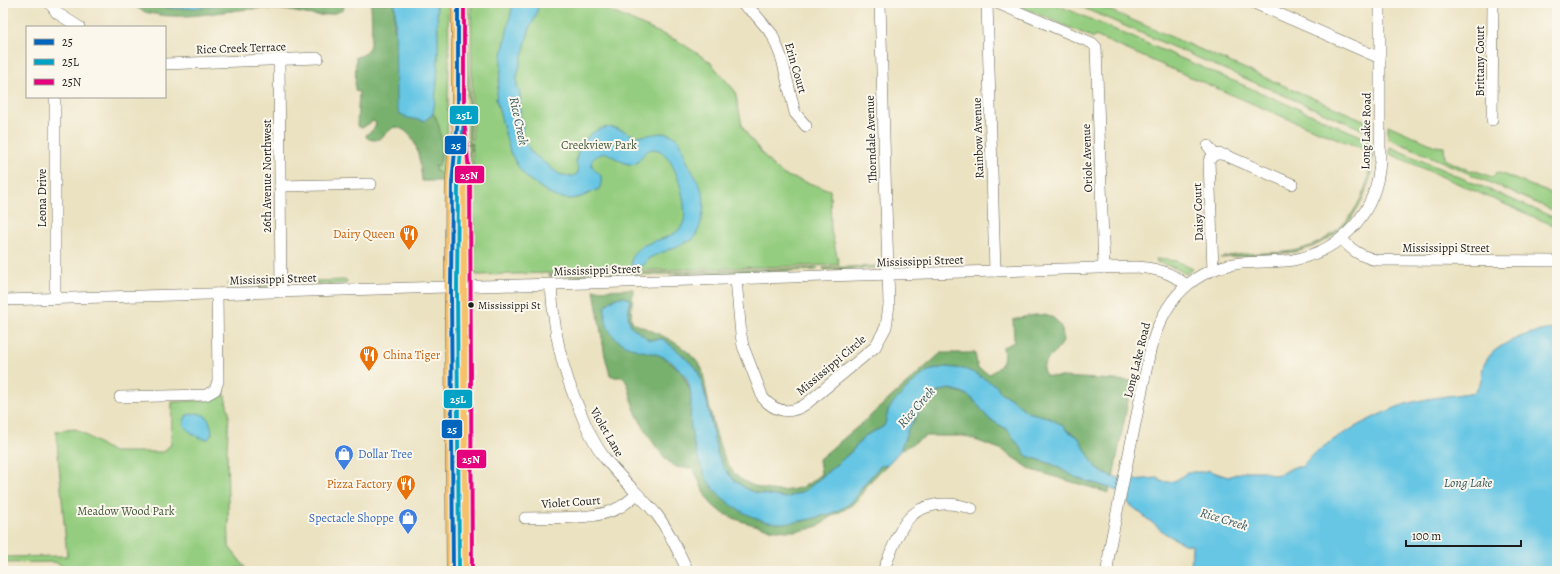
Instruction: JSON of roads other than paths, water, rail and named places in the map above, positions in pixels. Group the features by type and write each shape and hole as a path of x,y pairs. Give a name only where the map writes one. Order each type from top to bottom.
{"main road":[{"path":"458,3 458,118 464,182 466,571"},
{"path":"453,571 451,287 452,182 458,118"}],"street":[{"path":"50,3 57,13 73,26"},
{"name":"Erin Court","path":"743,3 759,18 772,34 782,59 796,113 806,126"},
{"name":"Thorndale Avenue","path":"880,3 887,275"},
{"name":"Rainbow Avenue","path":"987,3 995,271"},
{"name":"Oriole Avenue","path":"997,3 1092,43 1096,47 1104,268"},
{"path":"1254,3 1267,6 1380,58"},
{"name":"Long Lake Road","path":"1107,571 1110,546 1154,334 1170,303 1186,285 1213,270 1242,263 1279,261 1304,257 1324,250 1342,238 1354,226 1368,206 1375,189 1379,171 1380,3"},
{"name":"Brittany Court","path":"1492,120 1493,3"},
{"name":"Rice Creek Terrace","path":"166,64 318,58"},
{"name":"26th Avenue Northwest","path":"279,60 281,292"},
{"name":"Leona Drive","path":"55,98 55,299"},
{"name":"Daisy Court","path":"1213,270 1209,161 1211,150 1292,184"},
{"path":"280,186 371,184"},
{"name":"Mississippi Street","path":"1342,238 1357,254 1376,260 1557,261"},
{"name":"Mississippi Street","path":"3,300 1136,267 1156,269 1172,274 1186,285"},
{"name":"Mississippi Circle","path":"736,279 743,346 760,393 768,404 775,409 786,411 799,409 806,404 875,347 886,327 888,316 887,275"},
{"name":"Violet Lane","path":"552,285 553,312 559,356 584,421 603,455 665,527 688,571"},
{"path":"120,397 206,395 215,390 218,381 217,294"},
{"name":"Violet Court","path":"525,518 600,515 620,507 637,494"},
{"path":"883,571 897,537 906,522 922,509 939,504 960,505 972,509"}],"water":[{"path":"147,3 228,3 197,8 168,8"},
{"path":"395,3 435,3 437,9 438,62 435,101 433,114 424,121 408,118 399,113 396,103"},
{"name":"Rice Creek","path":"513,3 539,3 536,16 530,27 517,76 517,87 520,93 520,116 523,124 522,135 531,152 559,174 571,177 578,172 576,160 581,145 585,139 597,130 611,127 636,136 666,133 675,137 680,142 687,161 700,186 704,200 702,219 698,231 692,240 649,258 643,266 632,266 631,264 633,255 639,249 646,244 673,234 680,229 684,221 684,201 677,176 672,164 665,155 658,150 647,151 636,164 624,163 607,153 597,156 592,160 592,165 601,176 599,189 581,197 571,199 553,196 527,178 519,168 510,152 496,99 501,60"},
{"name":"Long Lake","path":"619,297 625,297 630,300 628,317 631,326 649,340 663,339 697,369 707,402 717,453 724,468 734,480 748,490 756,493 786,498 805,491 850,453 865,436 883,427 888,411 893,403 917,379 928,371 946,367 964,369 974,373 997,386 1000,392 1013,400 1027,412 1047,417 1064,426 1066,430 1078,437 1096,468 1105,474 1132,480 1158,478 1160,481 1171,482 1187,472 1204,472 1207,470 1228,477 1245,471 1264,471 1272,475 1280,474 1294,467 1302,467 1310,458 1335,439 1381,414 1406,404 1432,398 1475,392 1480,384 1486,361 1498,348 1528,334 1557,329 1557,571 1191,571 1192,545 1184,544 1166,534 1128,503 1129,497 1110,488 1077,478 1052,464 1027,456 1007,429 989,419 973,399 962,392 950,389 940,391 929,397 908,429 900,451 887,465 880,466 860,489 856,498 842,509 831,514 798,522 776,523 760,520 743,512 727,501 708,481 693,442 690,422 691,399 689,385 681,371 665,358 626,345 615,338 611,333 606,322 605,307 611,301"},
{"path":"197,413 209,420 212,434 208,439 195,435 184,426 184,420 187,415"}],"place":[{"name":"Dairy Queen","path":"409,251"},
{"name":"Mississippi St","path":"471,305"},
{"name":"China Tiger","path":"369,372"},
{"name":"Dollar Tree","path":"344,471"},
{"name":"Pizza Factory","path":"406,501"},
{"name":"Spectacle Shoppe","path":"408,535"}],"park label":[{"name":"Creekview Park","path":"599,145"},
{"name":"Meadow Wood Park","path":"126,511"}]}
